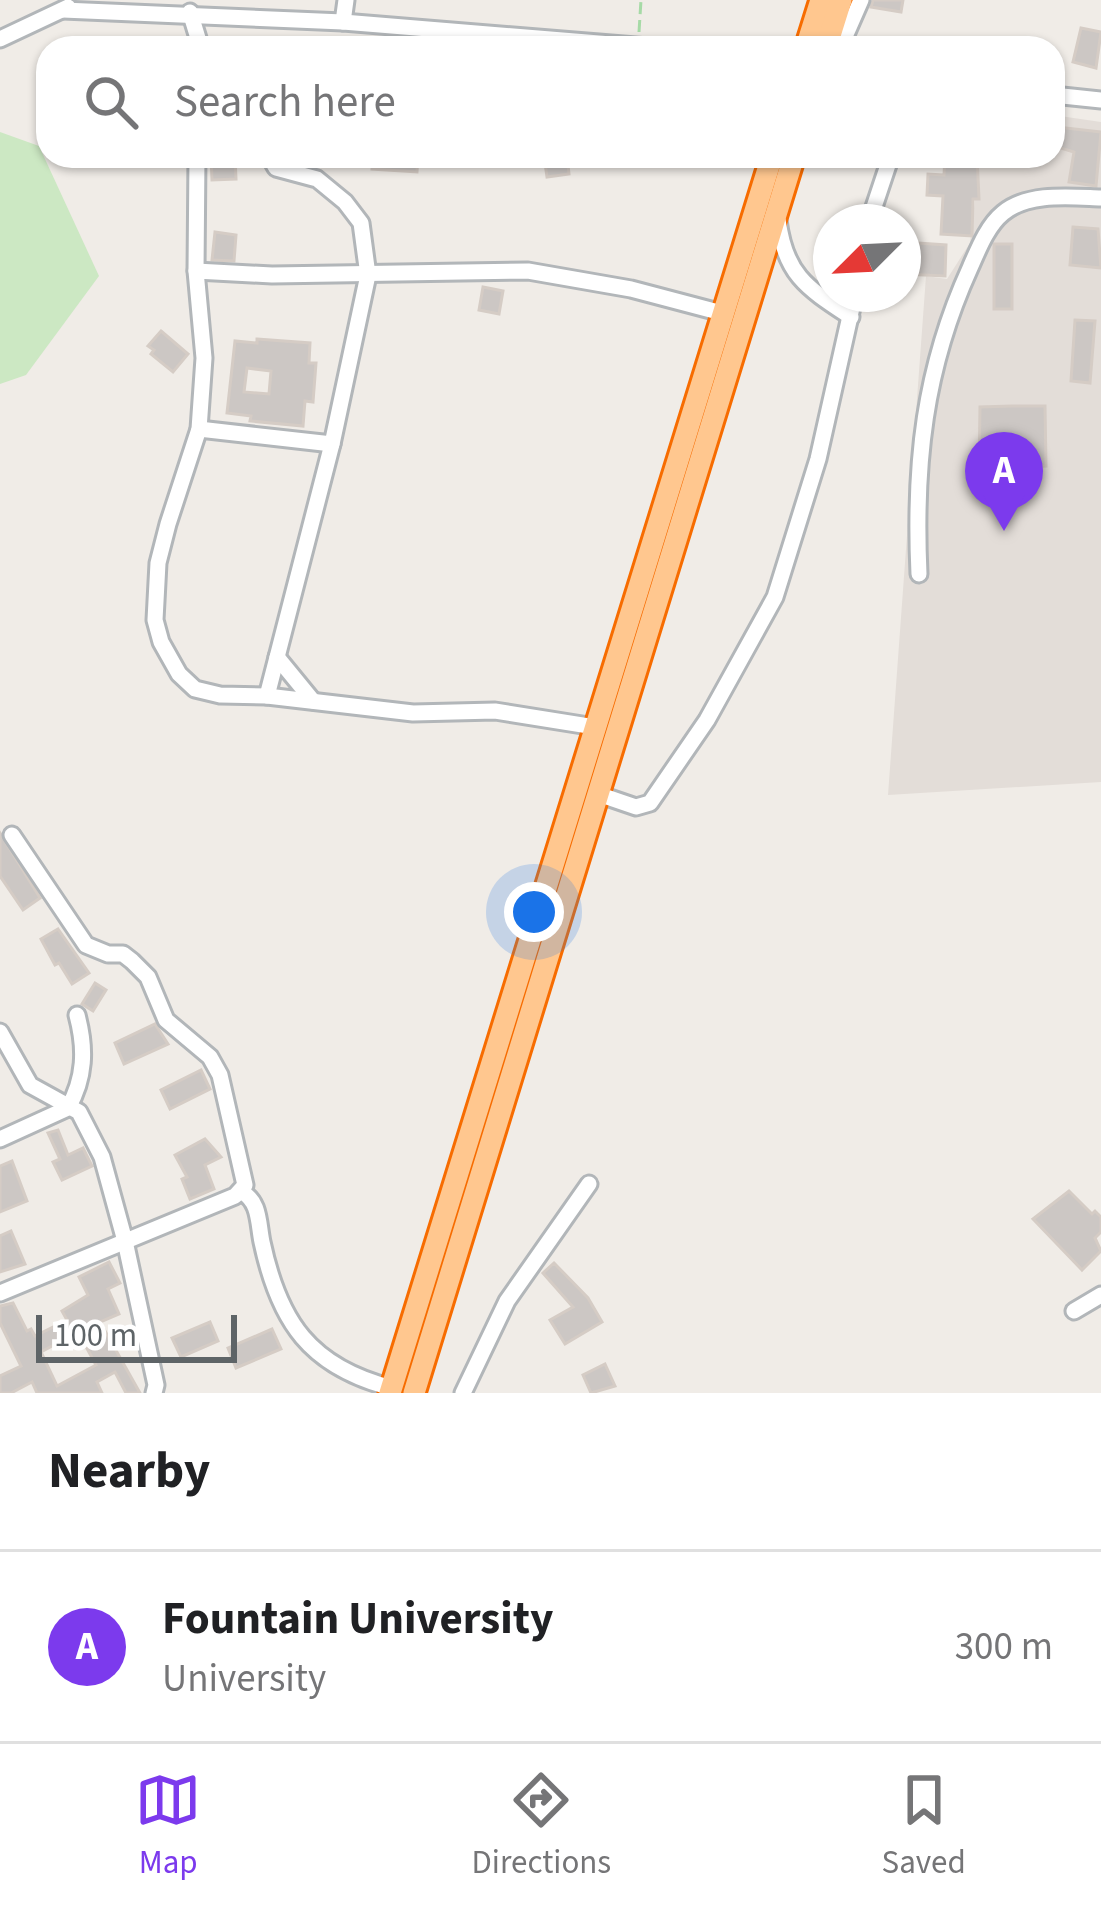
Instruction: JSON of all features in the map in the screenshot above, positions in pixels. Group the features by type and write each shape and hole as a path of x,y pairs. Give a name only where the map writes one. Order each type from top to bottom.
{"highway":[{"path":"810,36 821,0"},
{"path":"830,36 841,0"},
{"path":"399,1391 595,727 768,168"},
{"path":"399,1391 598,794 790,168"}],"street":[{"path":"343,22 346,0"},
{"path":"845,36 861,0"},
{"path":"0,39 70,5 150,5 190,13 515,36"},
{"path":"190,13 197,36"},
{"path":"1065,96 1101,100"},
{"path":"197,168 196,271 204,358 200,429 158,563 155,620 160,641 179,674 195,689 220,695 413,713 495,711 595,727"},
{"path":"267,696 332,444 368,275 361,223 345,202 317,179 276,168"},
{"path":"874,204 887,168"},
{"path":"919,574 917,466 934,358 947,317 983,240 1001,214 1023,201 1101,198"},
{"path":"777,213 788,262 802,284 851,317"},
{"path":"196,271 368,275 528,271 631,289 722,314"},
{"path":"598,794 636,807 650,803 750,647 775,597 818,459 852,312"},
{"path":"200,429 332,444"},
{"path":"277,657 313,701"},
{"path":"0,1294 242,1192 245,1185 225,1094 211,1057 166,1020 148,977 132,962 123,954 86,945 13,835"},
{"path":"0,1139 68,1108 82,1076 77,1016"},
{"path":"0,1032 30,1085 85,1120 102,1157 125,1241 154,1393"},
{"path":"463,1393 507,1301 589,1184"},
{"path":"242,1192 254,1200 277,1297 301,1339 344,1370 399,1391"},
{"path":"1074,1311 1101,1294"}],"path":[{"path":"638,36 640,0"}],"shaded area":[{"path":"1065,117 1101,122 1101,782 888,795 926,276 947,279 970,243 979,168 1065,168"}],"green space":[{"path":"0,132 36,145 36,168 49,168 99,276 26,375 0,384"}],"building":[{"path":"873,0 903,0 901,12 871,7"},
{"path":"1081,28 1101,32 1096,68 1073,62"},
{"path":"1065,128 1101,132 1096,186 1069,182 1074,152 1065,149"},
{"path":"212,168 236,168 236,179 212,180"},
{"path":"372,168 417,168 417,172"},
{"path":"546,168 568,168 569,174 547,177"},
{"path":"944,168 978,168 979,199 973,199 972,236 941,234 943,196 927,195 928,174 944,175"},
{"path":"1073,227 1098,229 1101,268 1070,265"},
{"path":"215,232 236,235 234,261 212,260"},
{"path":"921,243 946,245 945,276 921,275"},
{"path":"994,244 1012,244 1012,309 994,309"},
{"path":"483,287 503,291 499,314 479,310"},
{"path":"1075,320 1095,321 1090,383 1071,381"},
{"path":"161,331 188,354 173,372 148,346"},
{"path":"257,339 310,343 309,363 316,363 313,402 305,401 303,426 250,421 251,416 227,413 235,341 257,343","holes":["247,368 271,371 269,394 244,392"]},
{"path":"1045,406 1046,466 979,470 980,407"},
{"path":"0,833 40,898 23,910 0,876"},
{"path":"58,929 89,973 72,984 41,939"},
{"path":"95,983 106,990 93,1011 82,1004"},
{"path":"155,1024 168,1044 124,1064 115,1043"},
{"path":"201,1070 210,1089 170,1109 161,1090"},
{"path":"58,1130 68,1155 83,1148 92,1166 62,1180 53,1162 60,1159 48,1133"},
{"path":"205,1139 221,1157 205,1165 214,1189 190,1199 182,1179 187,1177 175,1155"},
{"path":"12,1161 27,1201 0,1212 0,1166"},
{"path":"1069,1191 1101,1217 1101,1232 1095,1238 1101,1251 1082,1270 1033,1219"},
{"path":"11,1231 25,1264 0,1272 0,1236"},
{"path":"109,1262 120,1283 108,1289 119,1314 100,1322 140,1393 126,1393 115,1372 97,1382 102,1393 37,1393 32,1382 0,1393 0,1376 21,1366 0,1323 0,1306 13,1303 27,1331 31,1329 35,1336 67,1320 62,1311 88,1295 79,1277","holes":["78,1332 96,1365 57,1386 41,1352"]},
{"path":"554,1263 588,1298 602,1322 565,1344 550,1320 573,1307 543,1273"},
{"path":"210,1322 218,1341 181,1357 172,1338"},
{"path":"272,1329 281,1349 236,1368 228,1348"},
{"path":"605,1364 615,1386 591,1393 583,1375"}],"place":[{"name":"Fountain University","path":"1004,531"}]}
